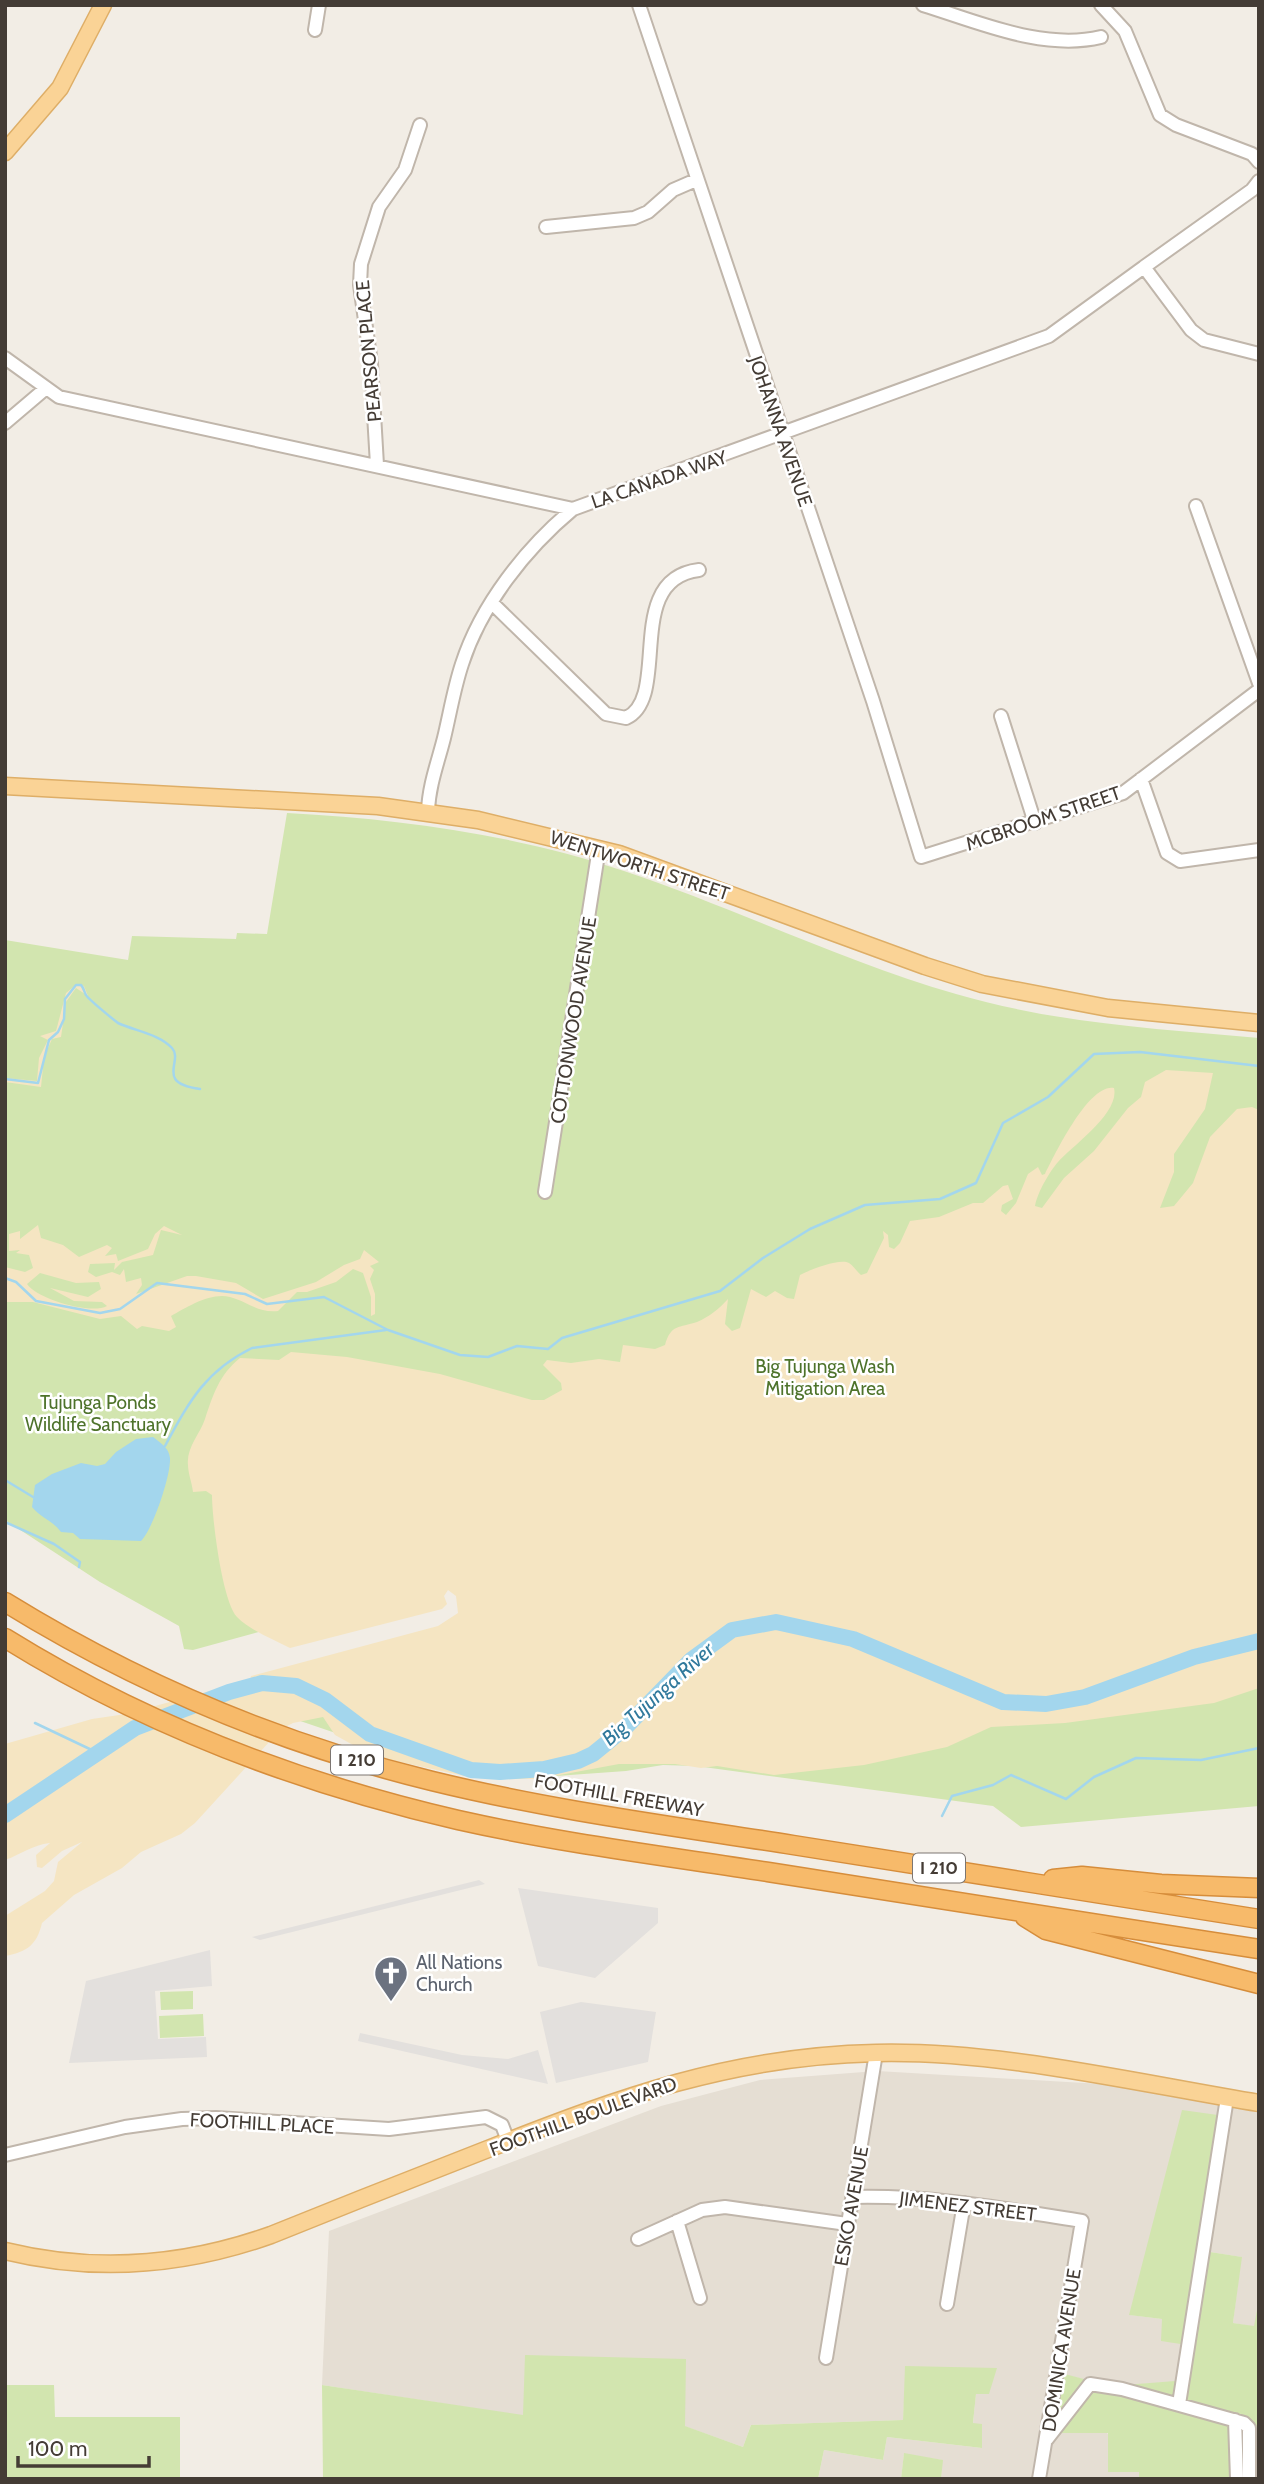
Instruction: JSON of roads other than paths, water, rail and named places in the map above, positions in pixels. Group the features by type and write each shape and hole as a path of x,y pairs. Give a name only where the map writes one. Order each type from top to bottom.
{"highway":[{"name":"FOOTHILL FREEWAY","path":"5,1602 108,1662 213,1710 354,1760 465,1789 618,1818 1259,1919"},
{"name":"I 210","path":"5,1638 96,1692 165,1724 309,1779 460,1820 544,1836 1259,1949"},
{"path":"1029,1882 1082,1876 1161,1884 1259,1888"},
{"path":"1016,1911 1046,1930 1259,1984"}],"main road":[{"path":"5,152 60,88 103,5"},
{"name":"WENTWORTH STREET","path":"5,786 428,811 599,848 982,984 1108,1009 1259,1023"},
{"name":"FOOTHILL BOULEVARD","path":"5,2251 56,2261 103,2264 170,2261 212,2253 271,2235 644,2090 705,2074 794,2059 876,2053 944,2055 1019,2064 1259,2103"}],"street":[{"path":"315,30 319,5"},
{"name":"JOHANNA AVENUE","path":"639,5 873,701 921,857"},
{"path":"923,5 1026,35 1063,42 1101,37"},
{"path":"1101,5 1125,31 1160,115 1176,125 1252,154 1259,162"},
{"name":"PEARSON PLACE","path":"377,465 371,363 360,285 361,264 379,207 405,170 420,125"},
{"path":"546,227 634,218 648,212 673,190 696,180"},
{"name":"LA CANADA WAY","path":"5,358 59,397 573,509 782,435 1056,332 1252,190 1259,181"},
{"path":"1144,267 1191,330 1204,340 1259,354"},
{"path":"5,423 45,389"},
{"path":"1196,506 1259,683"},
{"path":"428,811 431,785 462,664 492,603 544,533 573,509"},
{"path":"492,603 606,714 626,718 640,704 661,591 676,576 699,570"},
{"name":"MCBROOM STREET","path":"921,857 1109,799 1141,779 1259,690"},
{"path":"1001,716 1035,823"},
{"path":"1141,779 1167,853 1175,859 1180,861 1259,850"},
{"name":"COTTONWOOD AVENUE","path":"545,1192 599,848"},
{"name":"ESKO AVENUE","path":"826,2358 876,2053"},
{"path":"1179,2404 1227,2098"},
{"name":"FOOTHILL PLACE","path":"5,2155 154,2122 216,2118 389,2129 486,2117 502,2125 508,2141"},
{"name":"JIMENEZ STREET","path":"853,2197 887,2196 964,2203 1082,2221"},
{"path":"947,2304 964,2203"},
{"path":"638,2239 702,2210 737,2207 847,2224"},
{"path":"677,2221 700,2298"},
{"name":"DOMINICA AVENUE","path":"1040,2479 1082,2221"},
{"path":"1046,2440 1090,2384 1122,2389 1235,2420 1250,2428 1249,2479"},
{"path":"1235,2420 1237,2479"}],"water":[{"path":"153,1437 168,1451 170,1466 156,1514 141,1541 80,1539 73,1533 61,1532 32,1507 35,1485 52,1474 81,1463 97,1466 105,1464 116,1452 136,1439"}],"waterway":[{"path":"5,1079 38,1083 49,1040 58,1032 64,1019 65,999 76,985 81,985 88,997 118,1023 167,1043 175,1053 174,1077 186,1086 200,1089"},
{"path":"5,1278 16,1282 36,1301 100,1313 120,1309 157,1283 245,1294 267,1304 324,1297 388,1330 460,1355 488,1357 517,1346 548,1349 562,1338 720,1291 763,1258 810,1229 865,1205 940,1199 976,1183 1003,1123 1048,1097 1094,1054 1140,1052 1259,1066"},
{"path":"165,1446 200,1389 222,1367 252,1348 386,1330"},
{"path":"5,1480 33,1497"},
{"path":"5,1522 54,1544 80,1562 79,1567"},
{"name":"Big Tujunga River","path":"5,1815 135,1728 229,1692 262,1683 296,1686 325,1700 370,1734 471,1770 500,1772 544,1769 578,1761 593,1754 625,1728 691,1660 732,1630 776,1622 853,1639 1003,1702 1046,1704 1085,1697 1194,1657 1259,1641"},
{"path":"35,1723 96,1752"},
{"path":"942,1816 952,1796 993,1785 1011,1775 1066,1799 1094,1777 1136,1758 1201,1760 1259,1748"}],"place":[{"name":"All Nations Church","path":"391,2003"}],"park label":[{"name":"Big Tujunga Wash Mitigation Area","path":"825,1377"},
{"name":"Tujunga Ponds Wildlife Sanctuary","path":"98,1413"}]}
